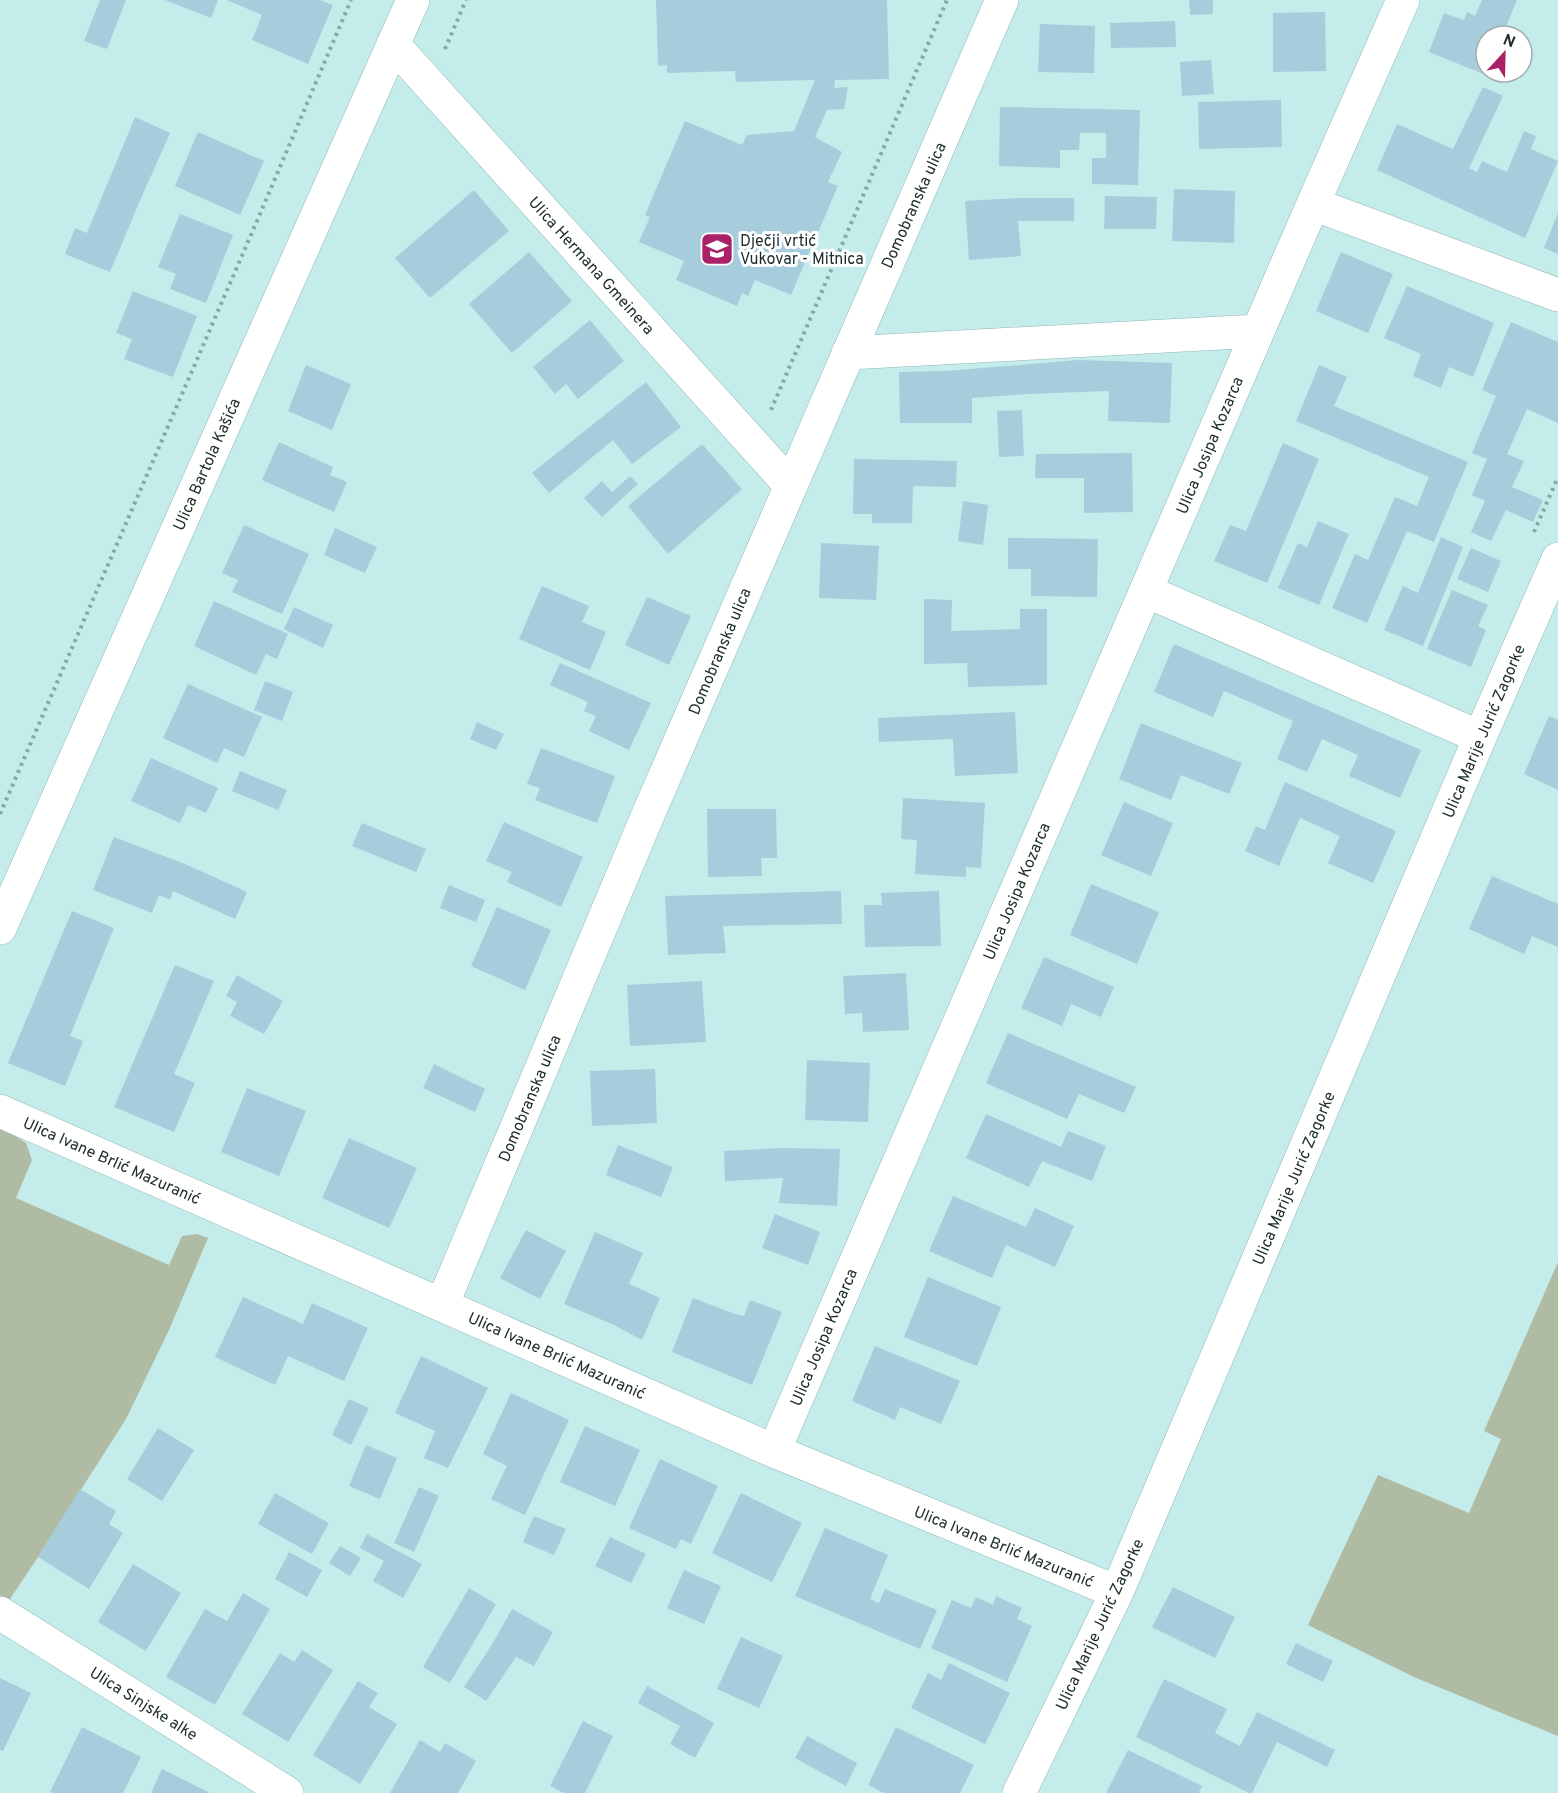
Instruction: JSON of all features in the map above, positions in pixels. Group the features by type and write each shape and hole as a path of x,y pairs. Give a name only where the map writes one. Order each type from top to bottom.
{"street":[{"name":"Ulica Bartola Kašića","path":"0,928 413,0"},
{"name":"Domobranska ulica","path":"442,1305 647,817 1002,0"},
{"name":"Ulica Josipa Kozarca","path":"774,1451 1402,0"},
{"name":"Ulica Hermana Gmeinera","path":"393,44 790,485"},
{"path":"1313,204 1558,295"},
{"path":"848,353 1258,331"},
{"name":"Ulica Marije Jurić Zagorke","path":"1019,1793 1117,1592 1480,736 1558,559"},
{"path":"1146,591 1480,736"},
{"name":"Ulica Ivane Brlić Mazuranić","path":"0,1111 774,1451 1117,1592"},
{"name":"Ulica Sinjske alke","path":"0,1614 287,1793"}],"path":[{"path":"0,814 253,232 351,0"},
{"path":"430,85 466,0"}],"green space":[{"path":"0,1128 26,1143 32,1160 16,1198 169,1265 182,1236 197,1234 208,1238 169,1330 126,1419 4,1608 0,1605"},
{"path":"1558,1262 1558,1736 1414,1677 1308,1625 1378,1475 1469,1513 1501,1439 1484,1431"}],"building":[{"path":"100,0 126,0 107,49 84,41"},
{"path":"165,0 218,0 211,18"},
{"path":"227,0 320,0 333,5 308,64 252,40 262,15"},
{"path":"656,0 887,0 889,79 835,80 834,88 848,87 844,109 827,110 815,137 842,152 828,182 838,186 791,295 755,280 748,296 742,293 737,306 676,280 684,261 639,242 650,217 645,215 685,121 742,145 747,135 794,131 815,80 736,82 735,71 667,73 667,65 658,66"},
{"path":"1189,0 1213,0 1213,14 1190,15"},
{"path":"1482,0 1517,0 1507,24 1474,24 1474,70 1429,52 1444,13 1464,20 1467,12 1475,16"},
{"path":"1325,12 1326,71 1273,72 1273,13"},
{"path":"1175,21 1176,47 1111,48 1110,23"},
{"path":"1040,24 1095,26 1094,73 1038,72"},
{"path":"1211,60 1214,94 1182,96 1180,62"},
{"path":"1483,87 1503,96 1469,168 1477,172 1482,161 1507,172 1524,131 1536,136 1531,149 1558,161 1525,238 1377,170 1397,124 1453,149"},
{"path":"1281,100 1282,147 1199,149 1198,102"},
{"path":"1000,107 1140,110 1138,185 1092,184 1092,158 1106,158 1106,133 1080,133 1079,150 1060,150 1060,168 999,166"},
{"path":"135,117 170,133 110,272 65,254 75,228 87,233"},
{"path":"198,132 264,161 240,215 175,186"},
{"path":"1174,189 1235,191 1234,243 1172,241"},
{"path":"474,190 509,231 430,298 395,258"},
{"path":"1105,196 1157,197 1156,229 1104,229"},
{"path":"1074,198 1074,221 1018,221 1021,256 969,260 965,201"},
{"path":"1558,213 1558,254 1544,248"},
{"path":"180,214 233,235 206,303 170,289 176,274 158,267"},
{"path":"529,252 572,301 512,353 469,304"},
{"path":"1341,252 1393,274 1368,333 1316,311"},
{"path":"1407,286 1494,323 1473,377 1449,367 1441,388 1413,376 1421,354 1384,338"},
{"path":"133,291 197,316 173,377 124,359 132,339 116,333"},
{"path":"590,320 624,361 578,399 566,384 555,394 533,367"},
{"path":"1511,322 1558,342 1558,423 1527,409 1507,454 1524,461 1512,487 1543,500 1533,522 1506,510 1491,541 1471,532 1485,501 1472,495 1487,459 1472,453 1496,396 1482,390"},
{"path":"1078,360 1172,363 1170,423 1108,421 1109,391 972,398 972,423 900,423 899,372 946,371"},
{"path":"306,365 351,384 332,430 288,411"},
{"path":"1319,365 1347,377 1334,406 1468,462 1434,542 1407,531 1367,623 1332,608 1355,554 1368,560 1395,497 1417,506 1429,477 1296,421"},
{"path":"646,382 681,427 632,464 613,440 549,493 532,473"},
{"path":"1022,410 1024,456 999,457 997,411"},
{"path":"279,442 333,467 330,475 347,482 334,512 262,480"},
{"path":"1283,443 1319,459 1267,583 1214,561 1230,525 1246,531"},
{"path":"702,444 742,489 668,554 628,506"},
{"path":"1132,453 1133,512 1084,513 1084,478 1035,478 1036,454"},
{"path":"854,459 957,461 956,487 913,486 912,523 872,523 872,514 853,514"},
{"path":"630,476 638,484 602,517 584,498 602,481 612,492"},
{"path":"963,501 988,505 983,545 958,541"},
{"path":"1318,521 1349,534 1319,605 1278,588 1298,543 1307,547"},
{"path":"244,525 309,554 282,614 232,592 238,580 222,573"},
{"path":"335,528 377,547 365,573 324,555"},
{"path":"1441,537 1463,547 1423,646 1384,630 1403,586 1418,593"},
{"path":"1008,538 1098,539 1097,597 1031,596 1031,569 1008,569"},
{"path":"821,543 879,546 876,600 819,598"},
{"path":"1471,548 1501,561 1488,592 1457,579"},
{"path":"542,586 589,606 582,622 606,632 590,670 519,639"},
{"path":"1452,590 1488,605 1478,626 1486,630 1471,667 1427,649"},
{"path":"647,597 691,616 669,665 625,645"},
{"path":"924,599 952,600 951,631 1020,629 1020,609 1047,609 1047,685 968,687 967,663 924,664"},
{"path":"214,601 288,634 277,659 266,654 256,675 194,646"},
{"path":"294,607 333,625 323,648 284,629"},
{"path":"1174,644 1421,750 1400,798 1349,776 1358,755 1322,739 1307,772 1277,759 1293,721 1224,691 1213,717 1154,692"},
{"path":"560,663 651,703 629,750 589,731 596,716 584,711 588,702 550,685"},
{"path":"265,681 293,692 282,721 254,710"},
{"path":"188,684 262,717 244,757 224,748 217,763 163,738"},
{"path":"1015,712 1018,773 955,776 953,739 879,742 878,718"},
{"path":"1549,716 1558,720 1558,790 1524,774"},
{"path":"477,722 504,734 496,750 470,739"},
{"path":"1141,723 1242,763 1229,794 1181,775 1171,800 1119,779"},
{"path":"541,748 615,776 597,823 535,800 540,788 527,784"},
{"path":"151,758 218,788 206,813 188,805 180,823 131,801"},
{"path":"240,771 287,790 278,810 232,791"},
{"path":"1285,782 1396,831 1373,883 1328,863 1340,836 1300,818 1279,866 1245,851 1256,826 1265,830"},
{"path":"903,798 985,803 981,868 966,867 966,877 915,874 917,840 901,839"},
{"path":"1124,802 1173,823 1151,876 1101,855"},
{"path":"707,809 776,809 777,858 761,858 762,876 708,877"},
{"path":"504,822 583,857 561,907 507,882 512,872 486,861"},
{"path":"362,823 426,849 416,872 352,846"},
{"path":"114,837 185,864 247,892 235,919 173,891 170,900 159,895 152,913 93,890"},
{"path":"1492,876 1558,904 1558,947 1532,936 1524,954 1469,929"},
{"path":"1091,884 1159,912 1137,964 1070,935"},
{"path":"449,885 485,900 476,922 440,908"},
{"path":"841,891 842,924 723,926 726,953 668,955 665,896"},
{"path":"939,891 941,946 865,947 864,905 882,905 881,893"},
{"path":"497,907 551,930 525,990 471,966"},
{"path":"72,911 114,928 70,1036 83,1041 65,1086 8,1063"},
{"path":"1044,957 1114,987 1101,1017 1071,1004 1062,1026 1021,1008"},
{"path":"175,965 214,981 174,1074 195,1083 174,1132 114,1107"},
{"path":"906,973 909,1030 863,1032 862,1013 845,1014 843,976"},
{"path":"237,975 283,1001 264,1034 230,1016 237,1002 226,996"},
{"path":"702,981 706,1042 630,1046 627,985"},
{"path":"1008,1033 1136,1087 1124,1113 1079,1094 1067,1119 986,1083"},
{"path":"807,1060 870,1063 868,1122 805,1120"},
{"path":"434,1064 485,1089 475,1112 423,1088"},
{"path":"655,1069 657,1123 592,1126 590,1071"},
{"path":"247,1088 306,1111 279,1176 221,1152"},
{"path":"986,1114 1061,1147 1068,1131 1106,1146 1092,1181 1042,1161 1029,1187 966,1158"},
{"path":"349,1138 417,1168 389,1228 322,1198"},
{"path":"618,1145 673,1167 661,1197 606,1175"},
{"path":"781,1148 840,1149 837,1206 779,1203 783,1178 725,1181 724,1151"},
{"path":"953,1196 1026,1227 1035,1208 1074,1226 1055,1267 1006,1245 992,1278 929,1251"},
{"path":"775,1214 820,1232 808,1265 762,1248"},
{"path":"526,1230 566,1251 540,1299 500,1278"},
{"path":"595,1232 643,1253 629,1284 660,1298 642,1340 612,1324 564,1304"},
{"path":"928,1277 1001,1307 977,1366 904,1337"},
{"path":"243,1297 303,1324 312,1303 368,1328 344,1381 288,1356 275,1385 215,1357"},
{"path":"693,1298 744,1316 750,1300 782,1312 752,1385 672,1352"},
{"path":"875,1346 960,1381 941,1424 900,1407 895,1420 852,1401"},
{"path":"421,1356 488,1388 448,1468 424,1458 435,1431 395,1413"},
{"path":"511,1393 569,1420 525,1515 491,1499 507,1466 483,1454"},
{"path":"349,1399 369,1408 351,1445 332,1435"},
{"path":"585,1426 640,1450 615,1506 560,1482"},
{"path":"158,1428 194,1450 162,1501 127,1479"},
{"path":"366,1445 397,1458 380,1499 349,1486"},
{"path":"660,1459 718,1486 691,1544 681,1539 676,1549 629,1528"},
{"path":"419,1487 439,1496 414,1552 394,1543"},
{"path":"80,1489 116,1511 109,1524 123,1533 89,1589 38,1557"},
{"path":"275,1493 329,1523 312,1554 258,1524"},
{"path":"741,1493 802,1523 772,1582 712,1553"},
{"path":"534,1516 566,1529 554,1555 523,1542"},
{"path":"825,1528 888,1555 870,1599 879,1603 885,1589 937,1610 920,1649 795,1596"},
{"path":"367,1534 422,1564 403,1598 373,1581 384,1561 360,1548"},
{"path":"610,1537 646,1554 631,1583 595,1566"},
{"path":"340,1546 361,1558 350,1576 329,1563"},
{"path":"289,1552 322,1570 307,1597 275,1579"},
{"path":"133,1564 181,1593 146,1651 98,1622"},
{"path":"684,1570 721,1586 704,1624 667,1608"},
{"path":"1173,1587 1235,1617 1215,1658 1152,1627"},
{"path":"469,1588 496,1604 450,1683 423,1667"},
{"path":"243,1593 270,1609 215,1705 166,1677 205,1609 227,1621"},
{"path":"996,1596 1022,1608 1017,1619 1032,1626 1007,1682 931,1648 952,1600 971,1608 976,1597 993,1605"},
{"path":"512,1609 553,1632 534,1666 516,1657 486,1701 464,1687"},
{"path":"741,1637 783,1656 759,1708 717,1689"},
{"path":"1296,1643 1333,1661 1323,1682 1286,1664"},
{"path":"302,1650 333,1670 288,1742 242,1714 280,1653 294,1662"},
{"path":"949,1663 1010,1693 985,1744 911,1708 928,1673 941,1680"},
{"path":"0,1678 31,1693 3,1751 0,1750"},
{"path":"1164,1679 1227,1709 1215,1733 1240,1746 1257,1712 1335,1750 1327,1767 1277,1742 1252,1793 1249,1793 1136,1737"},
{"path":"358,1681 378,1693 369,1707 397,1724 360,1784 313,1755"},
{"path":"647,1686 714,1723 695,1758 670,1744 680,1726 638,1703"},
{"path":"583,1721 613,1736 585,1793 564,1793 550,1786"},
{"path":"82,1727 141,1757 123,1793 50,1792"},
{"path":"896,1727 974,1765 960,1793 884,1793 868,1785"},
{"path":"807,1736 857,1763 846,1786 795,1758"},
{"path":"420,1740 440,1752 445,1743 476,1761 458,1793 390,1793"},
{"path":"1128,1750 1202,1786 1199,1793 1106,1793"},
{"path":"162,1769 210,1793 151,1793"}],"place":[{"name":"Dječji vrtić Vukovar - Mitnica","path":"717,249"}]}
